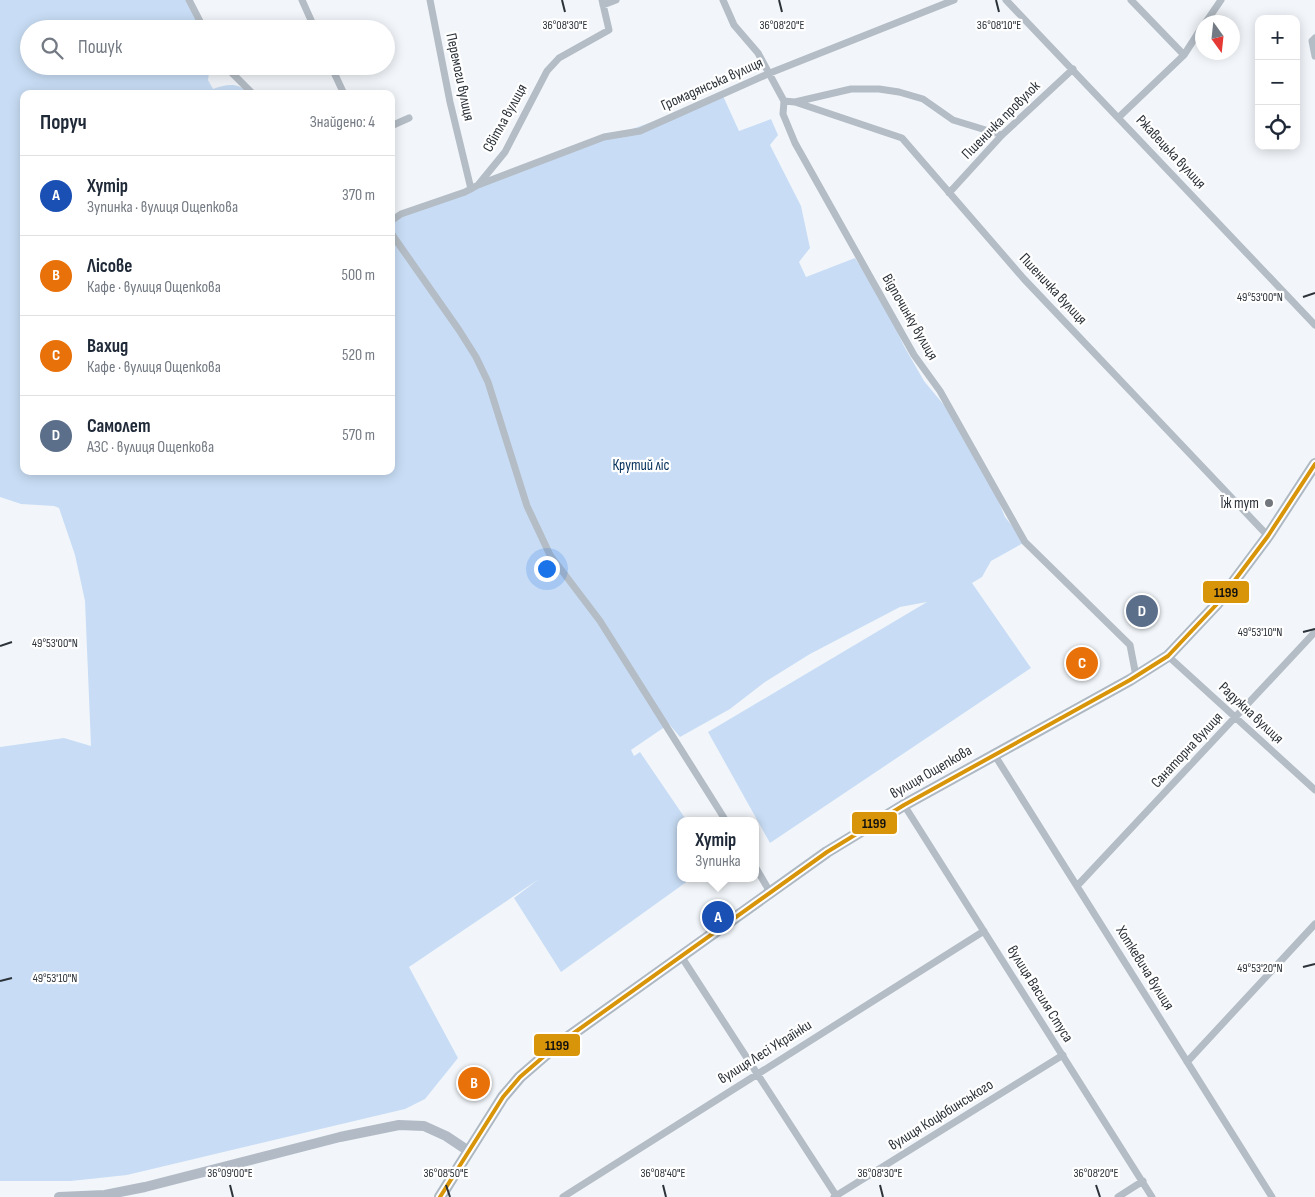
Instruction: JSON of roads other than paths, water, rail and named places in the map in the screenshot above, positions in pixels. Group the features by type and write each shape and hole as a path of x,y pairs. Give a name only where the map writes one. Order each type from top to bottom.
{"highway":[{"name":"вулиця Ощепкова","path":"440,1197 467,1150 503,1097 520,1077 557,1044 827,852 904,805 1136,676 1168,656 1217,604 1268,536 1315,464"}],"street":[{"path":"189,0 199,20"},
{"path":"302,0 311,20"},
{"name":"Перемоги вулиця","path":"430,0 450,102 474,187"},
{"path":"602,2 616,0"},
{"path":"723,0 734,24 758,53 784,101 795,102 851,89 879,89 899,92 923,99 953,120 1002,135"},
{"name":"Громадянська вулиця","path":"474,187 604,137 640,131 770,74 954,0"},
{"name":"Ржавецька вулиця","path":"1006,0 1073,68 1315,325"},
{"path":"1131,0 1184,55"},
{"path":"1211,15 1221,0"},
{"name":"Світла вулиця","path":"474,187 505,152 547,71 559,58 609,30 602,2"},
{"path":"1119,117 1184,55 1195,38"},
{"path":"1315,38 1312,41 1315,56"},
{"name":"Пшеничка провулок","path":"949,193 1002,135 1073,68"},
{"path":"234,75 249,90"},
{"path":"335,75 342,90"},
{"name":"Відпочинку вулиця","path":"784,101 783,114 795,143 914,355 940,391 1025,542 1130,645 1136,676"},
{"name":"Пшеничка вулиця","path":"795,102 902,138 1024,279 1268,536"},
{"path":"395,124 409,118"},
{"path":"395,218 400,214 474,187"},
{"path":"395,240 476,357 488,382 527,506 550,555 600,621 723,817"},
{"name":"Санаторна вулиця","path":"1077,886 1315,632"},
{"name":"Радужна вулиця","path":"1168,656 1315,790"},
{"name":"Хоткевича вулиця","path":"994,754 1272,1197"},
{"name":"вулиця Василя Стуса","path":"904,805 1152,1197"},
{"path":"759,873 770,892"},
{"path":"1187,1062 1315,924"},
{"name":"вулиця Лесі Українки","path":"563,1197 984,931"},
{"path":"681,956 835,1197"},
{"name":"вулиця Коцюбинського","path":"835,1197 1063,1056"},
{"path":"59,1197 106,1195 145,1187 340,1137 399,1125 424,1126 446,1136 467,1150"},
{"path":"1118,1197 1142,1181"}],"place":[{"name":"Їж тут","path":"1269,503"},
{"name":"Самолет","path":"1142,611"},
{"name":"Вахид","path":"1082,663"},
{"name":"Хутір","path":"718,917"},
{"name":"Лісове","path":"474,1083"}],"park label":[{"name":"Крутий ліс","path":"641,465"}]}
